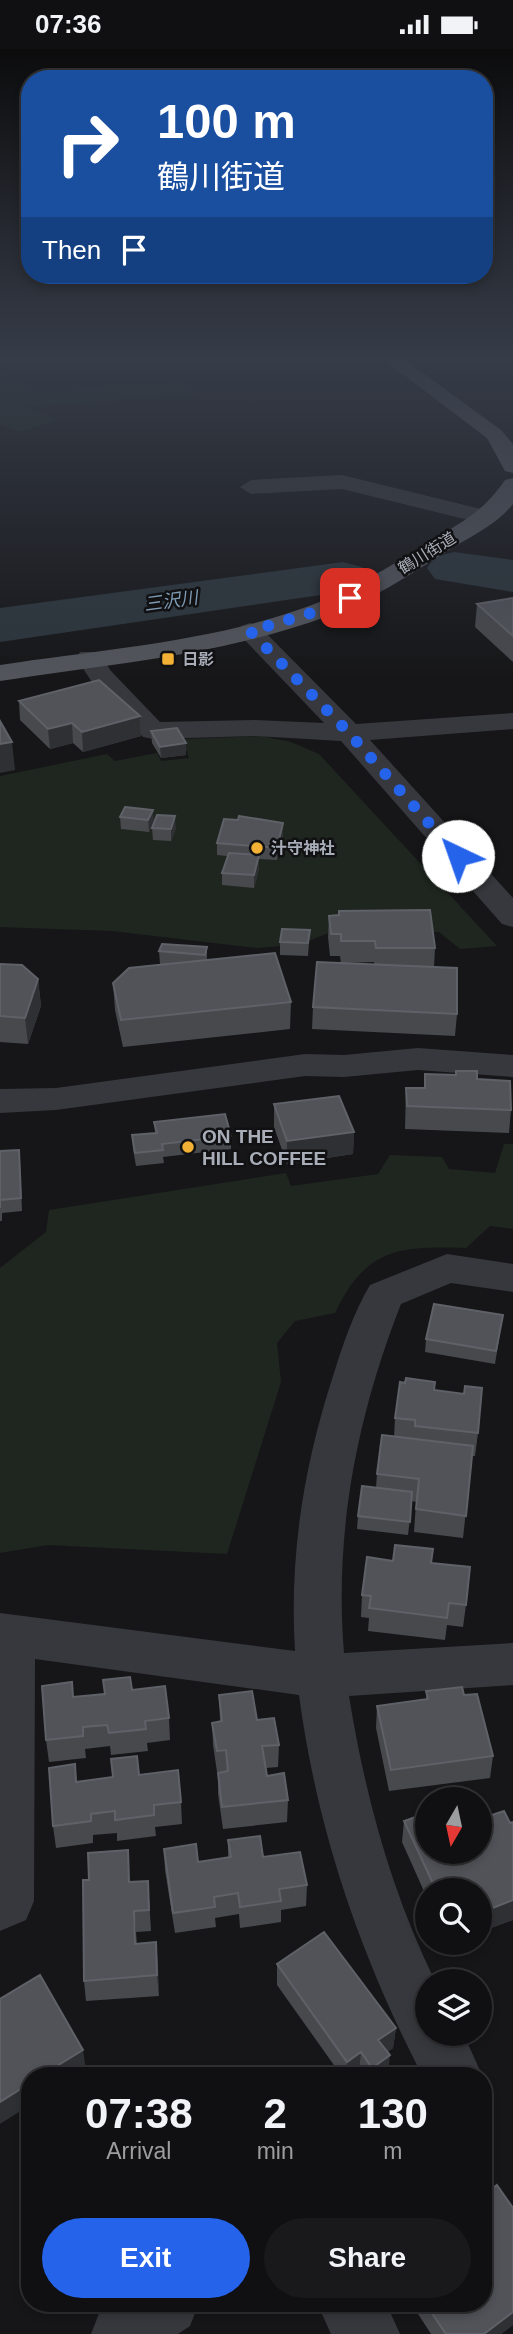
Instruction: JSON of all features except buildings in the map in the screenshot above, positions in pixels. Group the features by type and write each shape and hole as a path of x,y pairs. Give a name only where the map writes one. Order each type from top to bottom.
{"main road":[{"name":"鶴川街道","path":"0,673 250,631 318,611 350,598 485,517 502,503 513,485"}],"street":[{"path":"251,487 342,482 485,517"},
{"path":"250,631 349,733 513,917"},
{"path":"89,658 101,675 153,731 255,728 349,733 513,721"},
{"path":"0,1101 56,1099 305,1065 344,1066 418,1059 513,1066"},
{"path":"415,2000 379,1922 348,1822 321,1676 318,1566 332,1458 366,1339 384,1295 447,1268 513,1278"},
{"path":"0,1905 7,1901 6,1635 321,1676 513,1664"},
{"path":"438,2046 449,2067"},
{"path":"123,2334 154,2312"},
{"path":"355,2312 368,2334"}],"shaded area":[{"path":"262,736 291,742 319,754 497,946 460,949 439,932 331,932 301,944 257,948 112,931 0,927 0,776 107,754 115,761 157,753 161,761 189,758 182,739"},
{"path":"504,1144 513,1144 513,1229 490,1226 466,1248 422,1248 387,1255 372,1263 359,1275 335,1313 295,1321 277,1343 281,1382 227,1554 48,1545 0,1553 0,1268 46,1232 49,1210 286,1173 291,1186 378,1174 390,1155 442,1157 449,1169 495,1173"}],"waterway":[{"name":"三沢川","path":"454,568 513,576"},
{"name":"三沢川","path":"0,625 343,578"}],"place":[{"name":"日影","path":"168,659"},
{"name":"汁守神社","path":"257,848"},
{"name":"ON THE HILL COFFEE","path":"188,1147"}],"route":[{"path":"350,598 280,624 250,631 349,733 458,856"}]}
